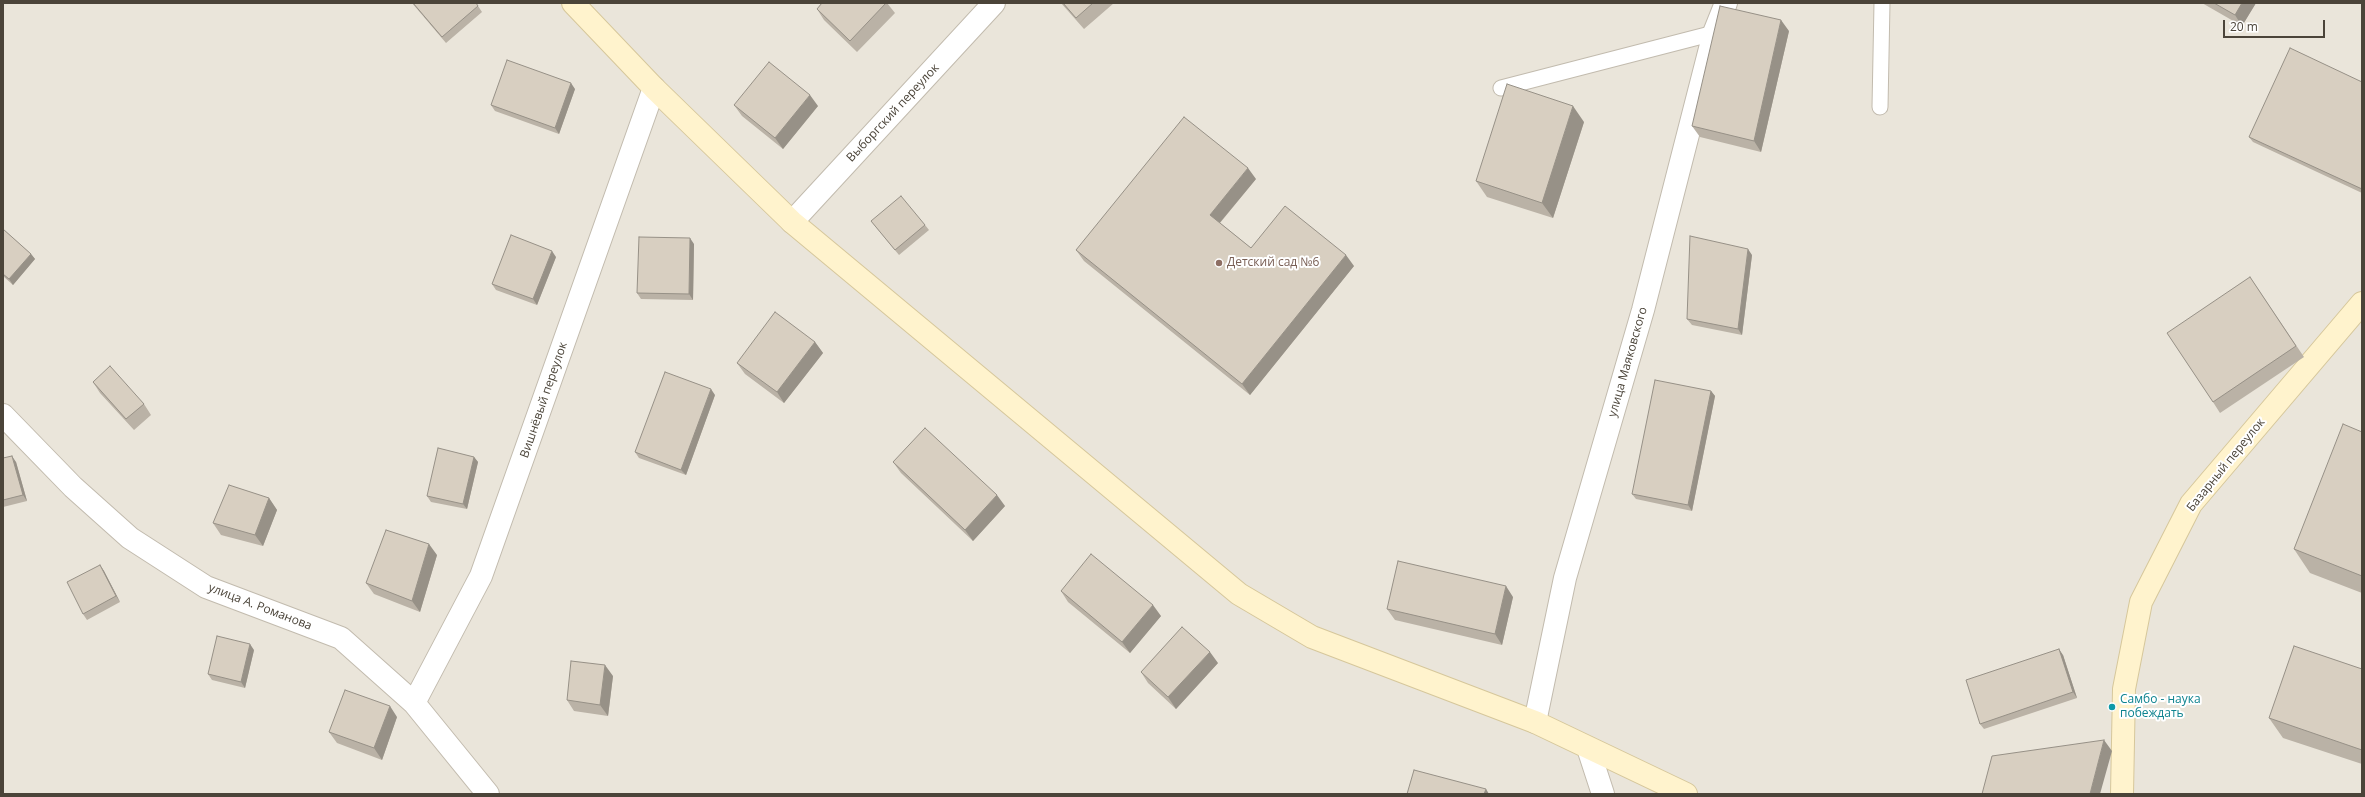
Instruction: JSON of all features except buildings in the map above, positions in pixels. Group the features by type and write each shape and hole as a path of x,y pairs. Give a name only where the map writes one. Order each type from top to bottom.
{"street":[{"path":"573,3 654,88 792,222 1238,594 1312,637 1535,722 1686,794"},
{"name":"Выборгский переулок","path":"792,222 994,3"},
{"name":"улица Маяковского","path":"1535,722 1565,578 1643,310 1714,33 1726,3"},
{"name":"Вишнёвый переулок","path":"414,703 481,576 654,88"},
{"name":"Базарный переулок","path":"2122,794 2124,689 2141,602 2191,504 2362,303"},
{"name":"улица А. Романова","path":"3,415 73,487 130,538 206,587 341,638 414,703 488,794"},
{"path":"1588,748 1603,794"}],"lane":[{"path":"1880,107 1882,3"},
{"path":"1501,88 1714,33"}],"shaded area":[{"path":"3,3 2362,3 2362,794 3,794"}],"place":[{"name":"Детский сад №6","path":"1219,263"},
{"name":"Самбо - наука побеждать","path":"2112,707"}]}
